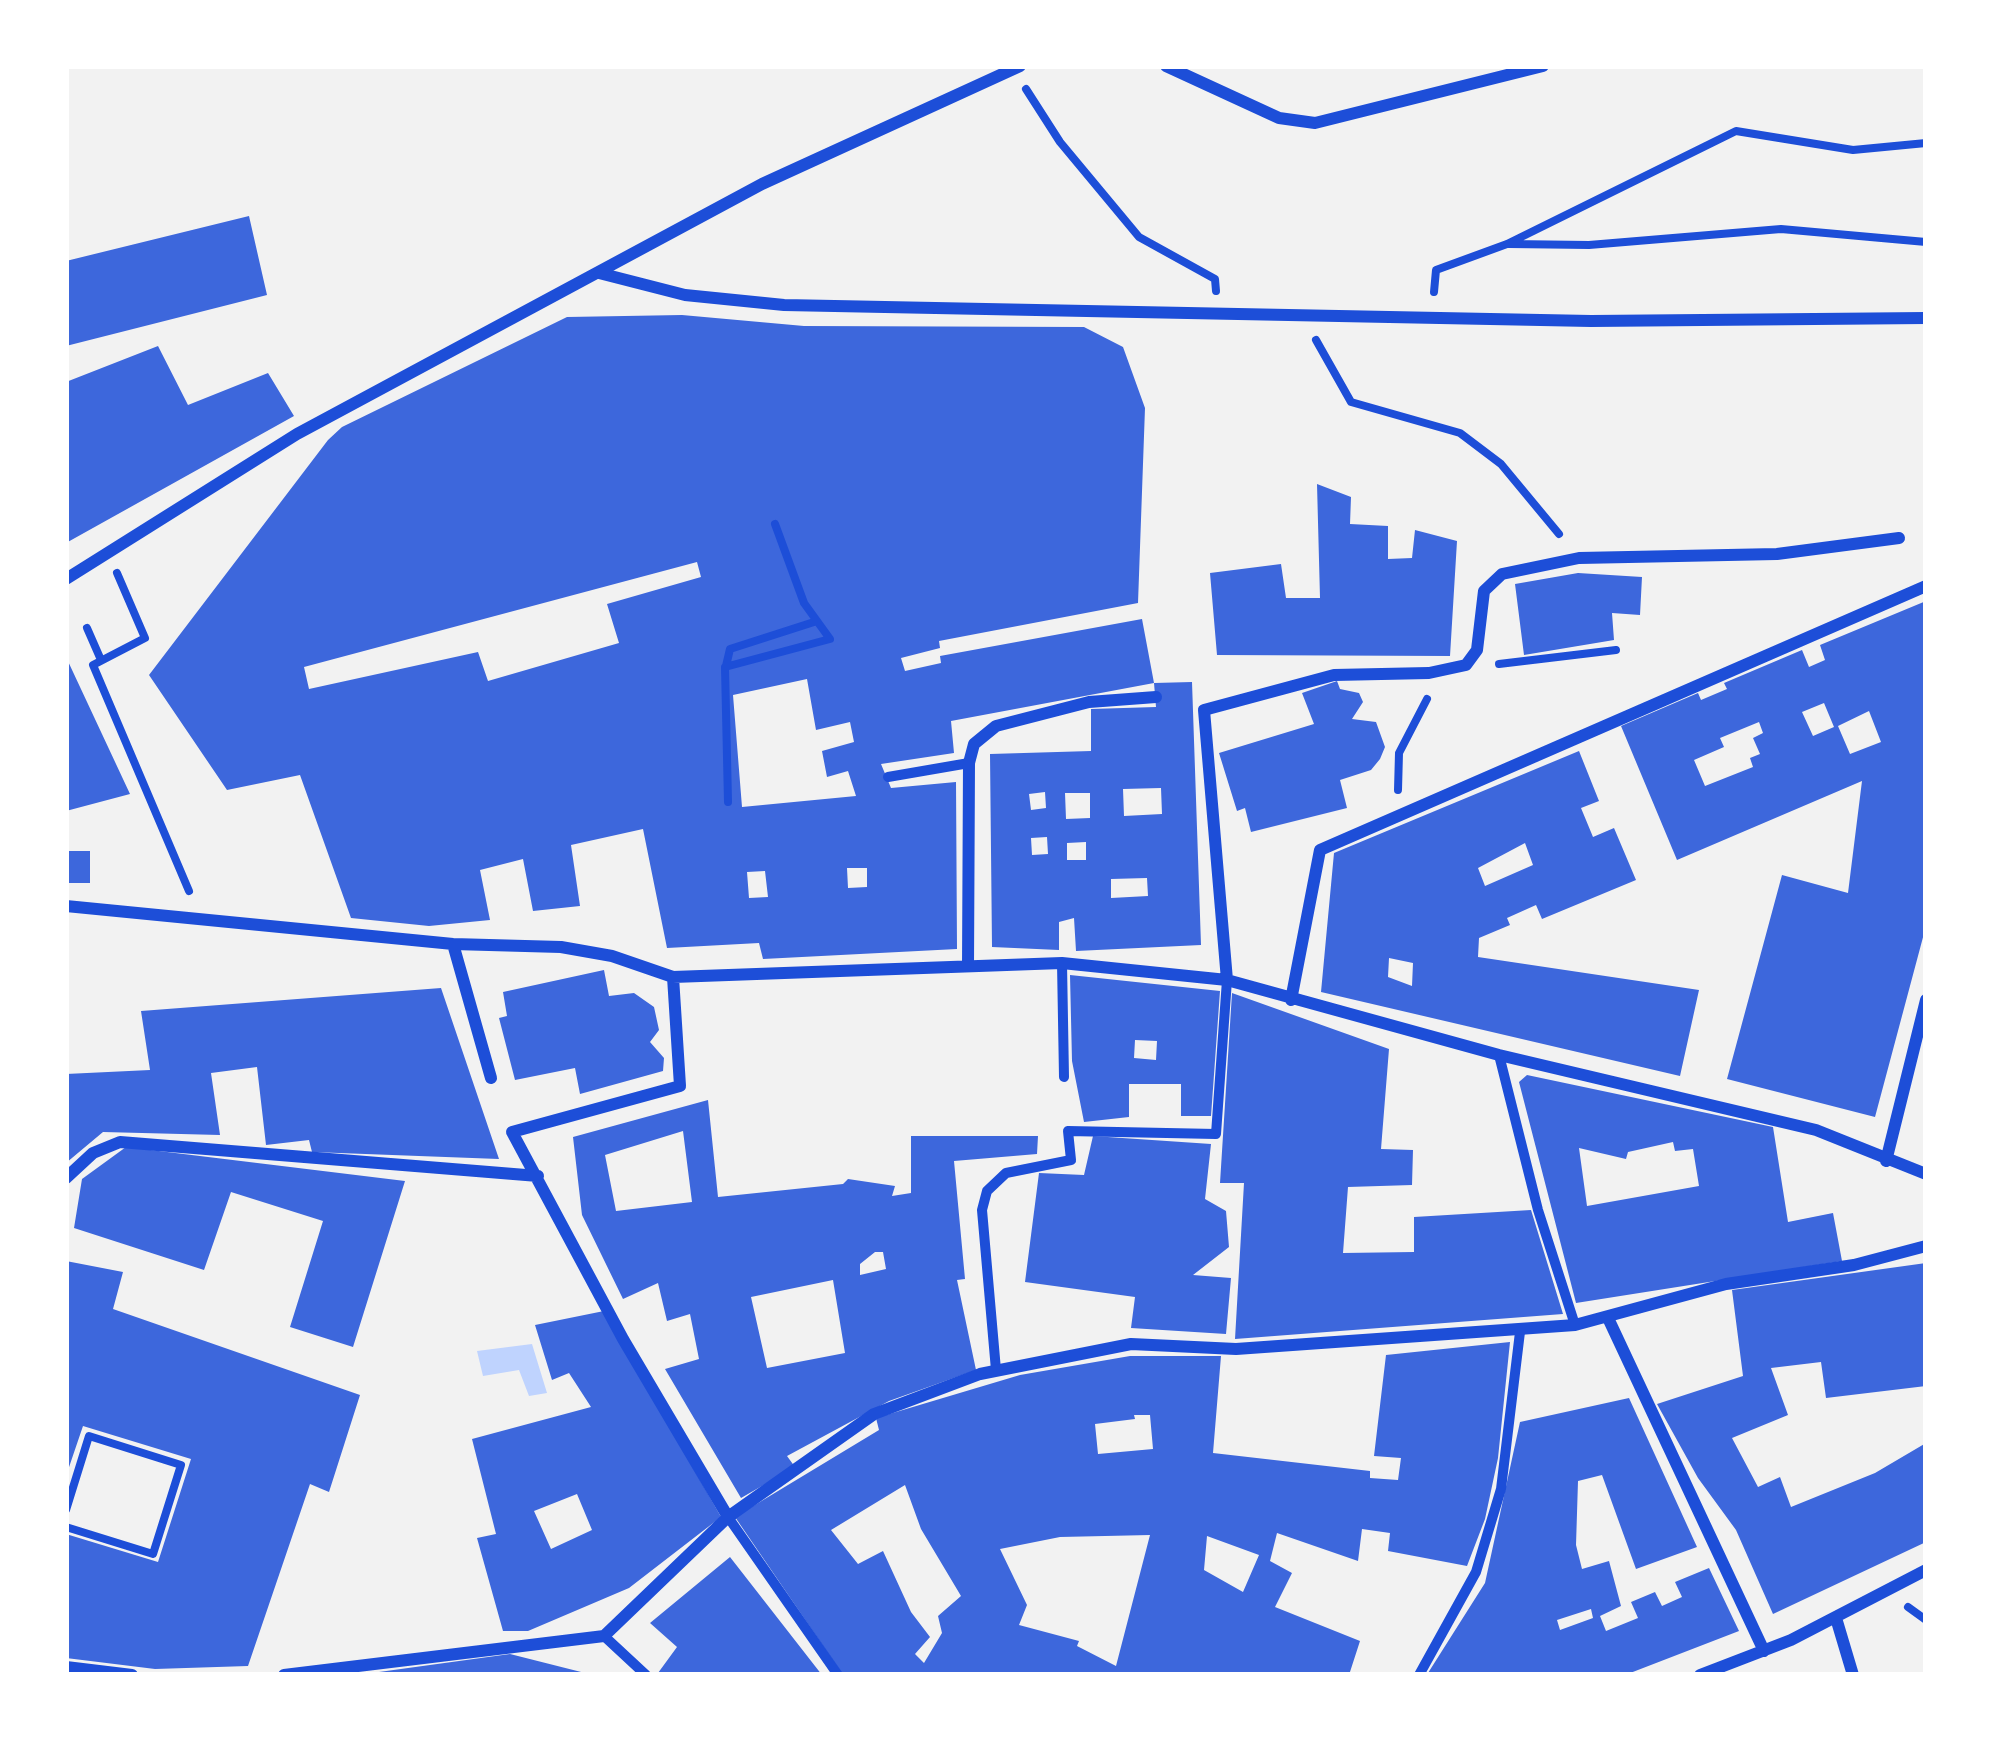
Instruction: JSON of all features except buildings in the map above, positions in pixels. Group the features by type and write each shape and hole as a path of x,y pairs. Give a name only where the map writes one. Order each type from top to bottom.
{"street":[{"path":"1166,66 1279,118 1315,123 1543,66"},
{"path":"66,579 298,434 761,184 1014,69"},
{"path":"598,273 685,295 784,305 1431,318 1926,318"},
{"path":"996,1370 983,1201 1006,1173 1071,1160 1068,1131 1216,1133 1227,980 1199,708 1334,675 1429,673 1473,660 1479,606 1492,580 1579,558 1777,554 1899,538"},
{"path":"1291,1000 1320,850 1926,586"},
{"path":"968,966 969,763 974,744 996,726 1089,702 1156,697"},
{"path":"888,777 969,763"},
{"path":"66,906 453,944 588,950 673,977 1062,962 1227,980 1499,1055 1816,1130 1926,1174"},
{"path":"453,944 491,1078"},
{"path":"1062,962 1064,1077"},
{"path":"673,977 680,1087 512,1132 622,1340 728,1516 838,1675"},
{"path":"1886,1160 1926,1000"},
{"path":"1499,1055 1538,1210 1575,1324"},
{"path":"66,1178 107,1144 120,1142 538,1176"},
{"path":"284,1675 604,1636 728,1516 874,1414 996,1370 1131,1344 1236,1349 1520,1332 1609,1318 1726,1284 1854,1265 1926,1246"},
{"path":"1609,1318 1643,1400 1764,1651"},
{"path":"1419,1675 1476,1572 1501,1490 1520,1332"},
{"path":"1700,1675 1836,1618 1926,1570"},
{"path":"1836,1618 1853,1675"},
{"path":"604,1636 646,1675"},
{"path":"66,1667 132,1675"}],"path":[{"path":"1014,69 1139,237 1216,279 1216,312"},
{"path":"1431,318 1436,271 1507,244 1736,131 1853,150 1926,142"},
{"path":"1507,244 1589,245 1780,229 1926,242"},
{"path":"1302,316 1351,402 1460,433 1501,464 1579,558"},
{"path":"725,667 830,639 814,622 776,524"},
{"path":"117,572 145,638 93,665 201,920"},
{"path":"728,802 725,667 730,649 814,622"},
{"path":"86,628 101,660"},
{"path":"1473,660 1527,664 1616,650"},
{"path":"1399,753 1426,706 1429,673"},
{"path":"66,1510 89,1436 181,1465 153,1554 66,1527"},
{"path":"66,1468 78,1472"}],"water":[{"path":"532,1344 547,1393 529,1396 519,1370 483,1376 477,1351"}]}
